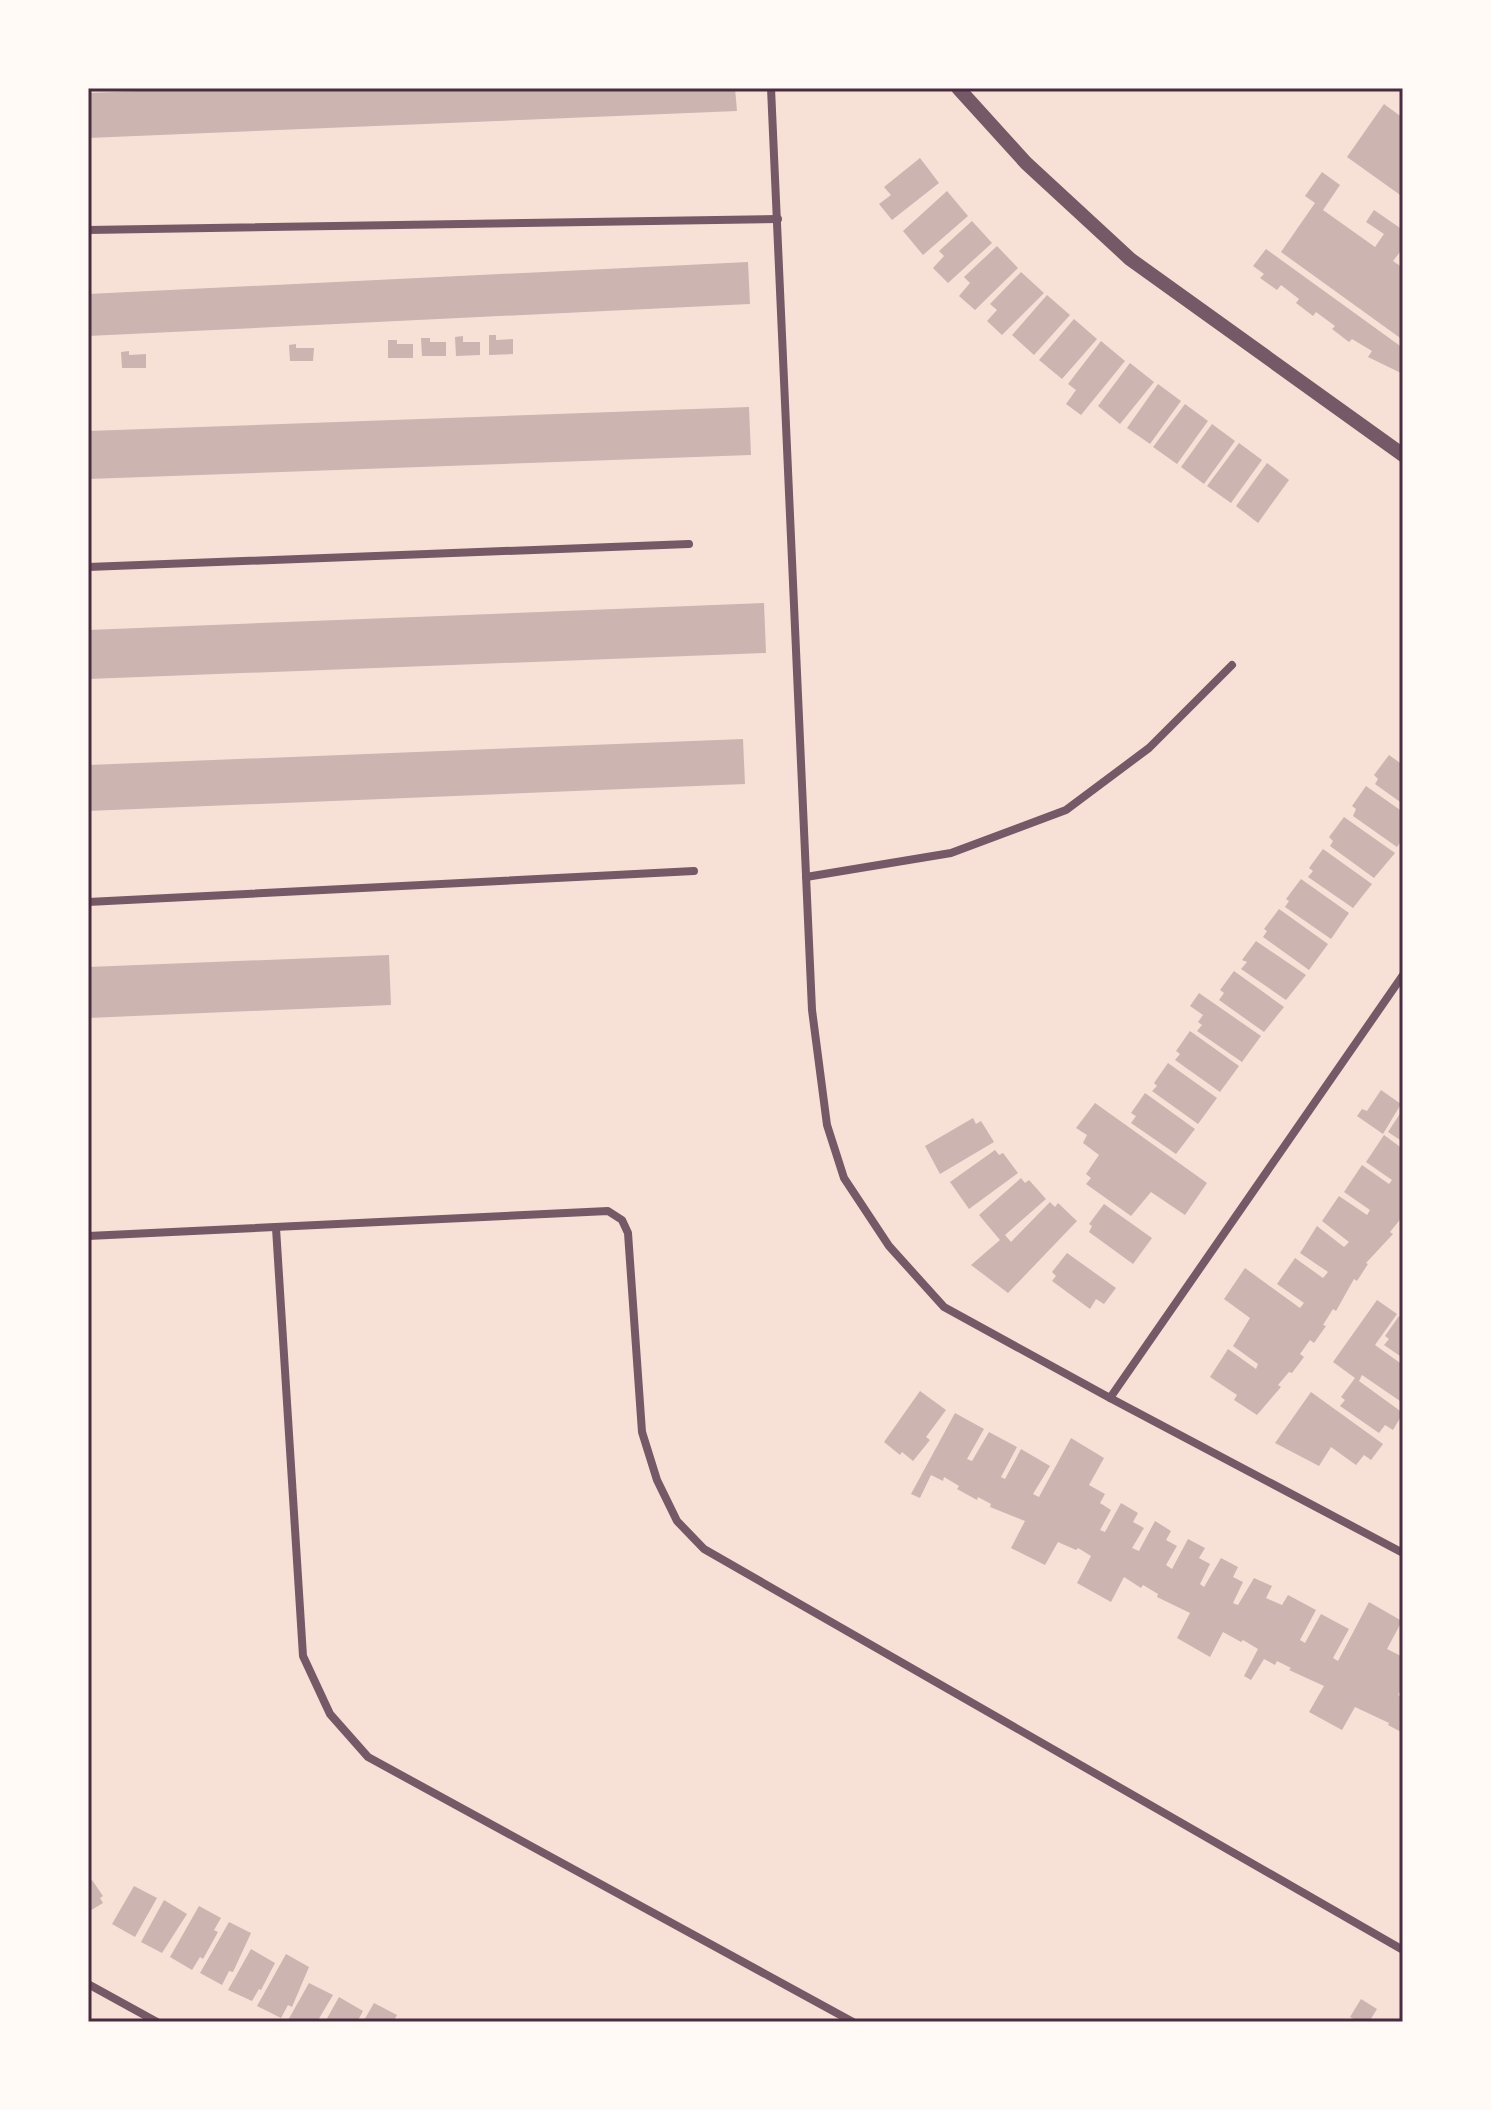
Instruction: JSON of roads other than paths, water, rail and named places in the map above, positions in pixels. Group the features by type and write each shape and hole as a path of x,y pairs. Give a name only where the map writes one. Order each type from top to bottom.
{"street":[{"path":"771,88 812,1010 827,1125 844,1178 889,1246 944,1307 1403,1553"},
{"path":"958,88 1026,163 1130,259 1403,455"},
{"path":"88,230 778,219"},
{"path":"88,567 689,544"},
{"path":"806,877 951,853 1066,810 1149,748 1232,665"},
{"path":"88,902 694,871"},
{"path":"1110,1398 1403,975"},
{"path":"88,1236 608,1211 622,1220 628,1233 642,1432 657,1480 677,1521 704,1549 1403,1950"},
{"path":"276,1228 303,1656 330,1714 368,1757 853,2022"},
{"path":"88,1984 157,2022"}]}
